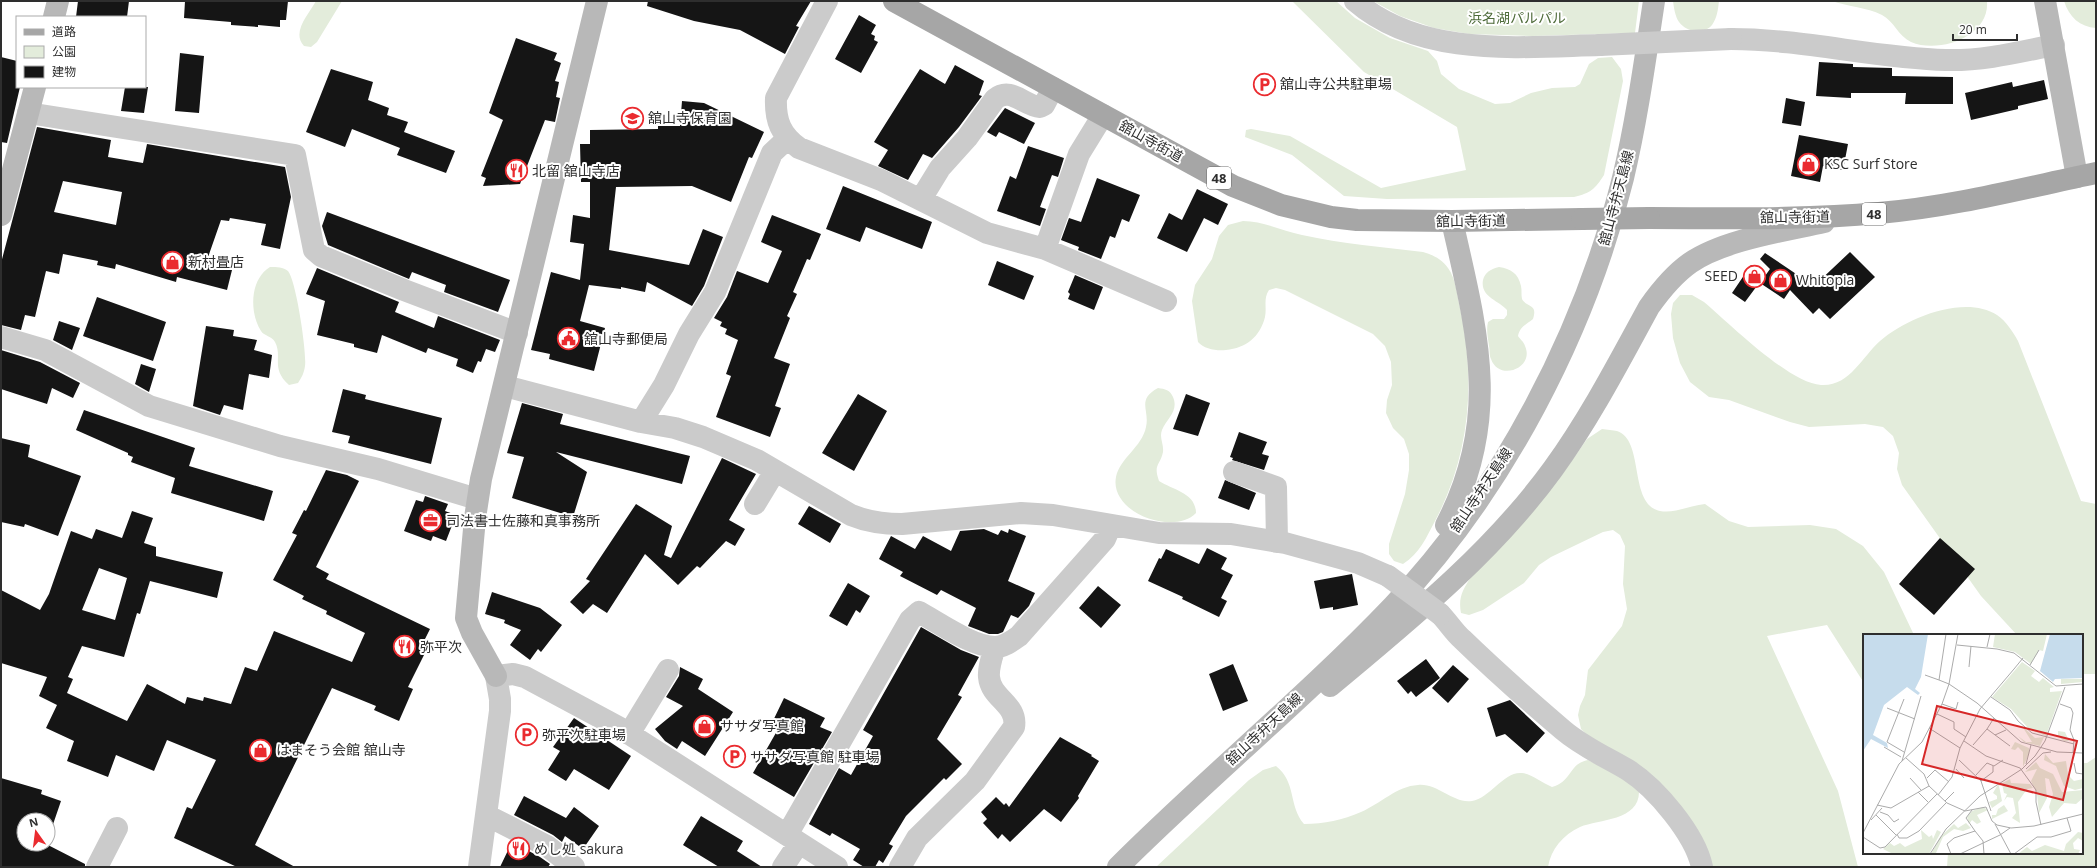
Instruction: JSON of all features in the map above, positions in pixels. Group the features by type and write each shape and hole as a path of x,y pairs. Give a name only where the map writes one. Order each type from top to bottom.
{"main road":[{"path":"54,16 58,1"},
{"path":"496,676 472,634 466,618 477,499 597,1"},
{"name":"舘山寺街道","path":"894,1 1233,186 1281,205 1325,215 1357,220 1452,221 1848,216 1910,210 2086,175"},
{"name":"舘山寺弁天島線","path":"1118,867 1394,605 1464,518 1506,455 1543,390 1574,322 1601,252 1622,180 1638,107 1654,1"},
{"path":"2045,1 2054,45 2086,175"},
{"path":"1,215 35,88"},
{"path":"1254,738 1319,695 1384,641 1495,538 1552,470 1578,433 1649,307 1661,290 1675,275 1691,262 1719,249 1848,216"},
{"path":"1418,577 1458,501 1473,452 1478,426 1480,394 1479,349 1452,221"}],"street":[{"path":"827,1 776,98 775,113 779,127 787,139 799,148 874,177 922,199 987,233 1045,249 1166,301"},
{"path":"1355,1 1362,7 1395,26 1431,39 1468,46 1600,45 1731,39 1768,40 1947,60 1989,58 2054,45"},
{"path":"922,199 940,168 967,138 995,99 1000,95 1006,94 1040,107 1044,105 1053,88"},
{"path":"28,113 295,155 314,250 321,256 404,290 517,333"},
{"path":"1045,249 1079,154 1102,115"},
{"path":"641,422 664,385 689,334 715,292 772,153 787,139"},
{"path":"1,338 45,350 149,406 280,446 378,470 477,499"},
{"path":"505,386 641,422 675,428 704,437 757,460 851,514 867,521 884,524 1021,513 1053,515 1159,533 1219,532 1277,542 1365,565 1388,576 1440,614 1460,638 1563,730 1585,746 1627,770 1647,786 1684,827 1693,843 1702,867"},
{"path":"755,504 775,471"},
{"path":"1234,472 1276,487 1277,542"},
{"path":"783,867 793,839 910,620 920,612 984,646 995,647 1009,643 1019,636 1105,539 1111,525"},
{"path":"900,867 917,838 975,781 1014,727 1014,712 995,694 991,686 989,667 995,647"},
{"path":"629,734 668,670"},
{"path":"479,867 500,710 500,699 496,676 513,674 525,677 629,734 837,867"},
{"path":"486,815 547,846 574,867"},
{"path":"97,867 117,828"}],"green space":[{"path":"316,1 342,1 317,42 311,47 304,46 300,41 300,29 302,23"},
{"path":"1292,1 1336,1 1355,18 1390,38 1428,51 1437,61 1441,74 1459,89 1495,104 1510,103 1531,93 1552,88 1575,87 1580,84 1589,64 1598,58 1612,57 1621,69 1623,81 1604,175 1592,190 1574,197 1387,199 1344,196 1292,155 1245,137 1246,130 1251,129 1290,136 1381,188 1466,170 1457,127 1364,72"},
{"name":"浜名湖パルパル","path":"1373,1 1639,1 1635,33 1532,36 1469,34 1434,28 1400,16"},
{"path":"1673,1 1719,1 1718,11 1714,22 1709,28 1700,31 1690,30 1679,22"},
{"path":"1832,1 1987,1 1986,14 1972,33 1961,40 1935,46 1911,42 1903,36 1890,21 1876,12"},
{"path":"2064,1 2096,1 2096,28 2085,26 2076,20 2069,12"},
{"path":"1243,221 1265,224 1295,233 1332,241 1423,252 1440,260 1451,272 1455,282 1460,308 1468,363 1467,417 1463,444 1447,496 1435,521 1418,550 1403,564 1394,561 1389,554 1389,544 1405,494 1409,470 1409,454 1404,439 1393,428 1386,413 1387,400 1392,385 1391,362 1385,346 1373,334 1285,290 1276,288 1269,290 1267,293 1266,313 1260,330 1256,336 1246,344 1233,349 1218,350 1207,348 1198,342 1192,301 1195,285 1212,259 1219,236 1228,225"},
{"path":"270,267 282,268 288,271 294,288 300,317 305,366 303,375 298,383 289,385 283,379 278,368 278,353 275,342 272,338 261,331 257,323 253,306 255,288 258,279 263,272"},
{"path":"1499,267 1510,270 1516,275 1521,286 1522,299 1534,310 1533,319 1522,328 1518,336 1525,346 1527,354 1525,361 1521,366 1508,371 1501,370 1495,366 1491,359 1487,331 1488,322 1493,319 1504,319 1507,315 1507,310 1490,298 1483,286 1483,280 1487,273"},
{"path":"1680,295 1692,295 1704,302 1777,364 1808,382 1821,385 1840,381 1854,370 1873,348 1891,332 1920,317 1953,308 1969,307 1984,309 2000,317 2018,341 2081,501 2096,504 2096,674 2083,674 2083,634 2016,634 1981,596 1902,485 1897,469 1899,453 1893,436 1883,427 1865,424 1809,427 1790,422 1729,400 1709,397 1690,382 1680,363 1673,338 1671,314 1673,303"},
{"path":"1158,388 1169,391 1173,397 1175,406 1161,433 1163,452 1157,468 1157,475 1159,481 1188,496 1192,501 1195,506 1196,513 1186,520 1173,522 1159,521 1145,517 1132,510 1122,501 1117,490 1116,477 1118,470 1144,434 1147,421 1145,406 1147,397 1151,392"},
{"path":"1602,429 1617,431 1626,437 1631,446 1644,497 1650,506 1660,511 1665,512 1705,504 1729,521 1748,527 1810,525 1836,529 1863,546 1884,572 1914,634 1863,634 1863,681 1827,625 1767,636 1838,791 1858,867 1710,867 1708,858 1581,729 1578,715 1585,695 1588,670 1622,626 1627,609 1623,584 1625,546 1620,535 1613,530 1603,532 1551,557 1539,565 1524,583 1483,610 1469,615 1461,613 1460,603 1462,594 1471,577 1561,476 1587,439"},
{"path":"2096,757 2096,867 1947,867 1948,854 2083,854 2083,763 2087,763"},
{"path":"1588,760 1623,777 1639,792 1637,802 1632,809 1625,814 1588,824 1568,834 1555,849 1548,867 1156,867 1249,780 1263,770 1276,766 1287,780 1299,817 1304,824 1333,821 1354,815 1410,786 1425,785 1465,801 1479,799 1503,780 1515,774 1522,773 1530,775 1552,787 1564,781 1577,765"}],"building":[{"path":"78,1 129,1 127,16 76,16"},
{"path":"185,1 288,1 286,20 280,20 280,27 258,25 258,27 231,25 231,22 184,18"},
{"path":"648,1 811,1 796,26 799,27 785,54 740,30 694,21 647,6"},
{"path":"859,15 876,25 871,34 875,36 874,40 878,42 861,73 835,59"},
{"path":"516,38 557,53 554,60 561,63 555,81 559,82 556,97 560,98 555,122 545,120 520,184 483,186 486,178 481,176 503,120 489,113"},
{"path":"180,53 204,56 199,113 175,111"},
{"path":"1,57 16,61 16,88 20,88 7,143 1,142"},
{"path":"1819,62 1853,64 1853,67 1892,68 1892,76 1953,77 1953,104 1905,104 1906,93 1851,93 1851,98 1816,96"},
{"path":"955,65 984,81 979,95 982,96 959,127 932,158 923,154 908,180 878,166 888,150 874,142 920,69 945,84"},
{"path":"331,69 373,82 368,100 389,108 387,115 408,122 404,132 455,151 446,173 397,155 400,148 352,129 345,147 306,132"},
{"path":"2044,80 2048,99 2018,106 2018,109 1971,120 1965,93 2012,82 2013,87"},
{"path":"148,87 144,113 121,111 125,88"},
{"path":"1786,98 1805,102 1801,126 1782,123"},
{"path":"682,101 704,103 764,132 752,158 749,157 731,202 692,186 616,187 609,250 689,265 703,229 723,237 704,286 692,306 647,282 645,292 621,287 621,289 589,285 580,321 605,328 594,371 549,359 550,354 531,350 551,272 580,280 584,244 570,242 573,215 590,218 590,182 581,182 580,144 590,144 590,130 658,129 658,126 680,126"},
{"path":"1005,108 1035,123 1024,144 999,132 996,137 987,132"},
{"path":"37,127 111,140 108,157 143,163 147,144 285,167 291,197 280,249 261,245 266,224 230,218 229,221 221,220 206,263 232,270 227,290 177,277 176,282 116,264 115,269 97,265 98,261 63,254 59,274 46,271 35,317 25,315 21,330 1,325 1,263","holes":["63,181 122,192 116,225 54,212"]},
{"path":"1799,135 1848,144 1843,170 1823,166 1820,182 1791,176"},
{"path":"1028,146 1064,158 1058,177 1052,175 1040,207 1046,209 1040,226 997,211 1010,176 1016,179"},
{"path":"1097,178 1140,195 1129,222 1122,219 1115,238 1110,236 1101,259 1078,250 1079,247 1061,240 1069,218 1081,222"},
{"path":"843,186 932,222 922,249 866,227 860,242 826,229"},
{"path":"1197,189 1228,204 1218,225 1204,218 1187,252 1157,238 1169,213 1182,220"},
{"path":"327,212 510,280 498,312 444,292 446,285 412,272 409,279 328,245 322,226"},
{"path":"772,215 821,234 810,260 807,259 793,292 797,294 787,316 790,318 774,358 790,364 775,406 781,408 770,437 716,417 731,376 726,374 738,340 725,334 727,329 720,326 722,322 714,318 727,297 737,271 768,283 782,251 761,242"},
{"path":"1850,252 1875,277 1830,319 1819,308 1813,314 1790,290 1784,299 1760,283 1770,269 1760,259 1765,253 1814,286"},
{"path":"997,261 1034,276 1024,300 988,285"},
{"path":"1751,265 1765,275 1745,302 1732,293"},
{"path":"317,268 399,302 395,312 434,328 438,316 500,340 495,352 486,349 481,362 478,361 473,373 456,366 458,359 428,348 426,353 382,335 377,353 354,347 354,344 317,335 325,301 306,294"},
{"path":"1075,275 1103,287 1094,310 1068,299 1070,294 1068,292"},
{"path":"97,297 166,322 153,361 83,336"},
{"path":"59,321 80,328 72,350 53,340"},
{"path":"206,326 234,330 233,336 257,340 254,350 272,355 269,378 249,374 243,410 224,405 220,415 193,406"},
{"path":"1,350 40,362 80,383 73,398 52,388 47,404 1,389"},
{"path":"141,364 156,369 149,392 135,384"},
{"path":"343,389 366,395 365,399 442,418 431,464 348,443 350,436 332,432"},
{"path":"858,394 887,411 854,471 822,453"},
{"path":"1186,394 1210,403 1198,436 1173,429"},
{"path":"522,403 563,414 560,424 690,456 682,484 556,452 587,472 573,517 512,498 524,457 507,453"},
{"path":"84,410 195,448 189,466 273,491 264,521 171,493 175,478 131,462 133,457 128,455 128,453 76,430"},
{"path":"1239,432 1267,442 1262,454 1269,456 1264,470 1232,460 1233,458 1230,457"},
{"path":"1,438 30,445 28,457 81,476 58,536 25,524 24,527 1,522"},
{"path":"722,458 756,474 729,520 745,529 735,546 726,541 700,568 697,566 678,585 645,554 607,613 593,604 583,614 570,602 590,581 586,579 636,504 672,526 664,555 671,558"},
{"path":"326,470 347,475 359,481 316,567 329,574 326,579 430,629 424,641 430,643 408,687 413,689 399,721 374,710 376,706 332,688 255,845 295,867 237,867 174,838 187,807 192,809 216,760 167,740 154,771 116,755 108,777 67,761 74,741 46,728 57,705 39,696 47,677 1,663 1,590 40,610 49,594 71,531 92,539 96,529 122,538 132,511 153,518 144,543 156,547 156,556 223,572 217,598 150,581 140,614 137,613 124,657 82,646 68,677 73,679 67,693 127,721 147,684 185,704 187,697 203,701 204,697 231,704 245,667 257,671 274,631 352,662 365,633 326,614 327,611 302,599 304,596 273,580 297,535 292,533 304,510 306,511","holes":["99,568 127,578 115,620 82,610"]},
{"path":"1225,480 1256,493 1249,510 1218,498"},
{"path":"425,496 448,504 445,511 456,515 446,541 433,536 431,541 404,531 416,500 423,502"},
{"path":"809,506 841,524 830,543 798,524"},
{"path":"984,529 998,535 1001,530 1008,533 1009,529 1026,536 1008,581 1035,593 1029,606 1018,618 1011,615 1003,632 998,634 989,634 968,626 976,608 941,590 937,595 900,576 903,572 879,559 891,536 915,549 923,536 951,551 960,531"},
{"path":"1940,538 1975,569 1934,615 1899,584"},
{"path":"1207,548 1227,558 1221,569 1233,575 1221,598 1227,601 1219,617 1182,599 1183,597 1148,581 1159,558 1161,559 1166,549 1199,564"},
{"path":"1352,574 1358,605 1333,610 1333,607 1320,609 1314,581"},
{"path":"848,583 870,596 860,613 856,610 847,626 829,616"},
{"path":"1098,586 1121,605 1101,628 1079,608"},
{"path":"492,592 540,608 562,625 541,652 538,649 530,660 510,645 521,630 504,623 505,620 485,614"},
{"path":"921,627 961,650 979,657 958,695 962,697 937,739 962,764 946,780 944,778 906,816 889,844 893,846 883,863 879,860 875,867 864,867 853,860 860,849 832,833 830,836 809,824 839,768 851,775 873,736 863,730"},
{"path":"1426,659 1440,678 1416,697 1411,691 1408,694 1397,681"},
{"path":"1233,664 1248,701 1223,711 1209,674"},
{"path":"1453,665 1469,679 1448,703 1432,688"},
{"path":"680,667 703,679 698,689 733,712 705,756 682,741 677,749 665,741 655,729 683,706 666,697 679,676"},
{"path":"784,698 825,718 820,727 832,732 794,797 753,773 777,731 770,727"},
{"path":"1510,700 1545,733 1527,753 1505,734 1496,737 1487,708"},
{"path":"574,718 631,756 609,790 574,769 566,781 548,770 560,751 553,747"},
{"path":"1060,737 1092,755 1091,756 1099,761 1078,796 1079,798 1061,822 1044,809 1010,842 1002,834 998,839 983,823 987,819 981,812 996,797 1004,805 1006,803 1009,807"},
{"path":"1,778 42,790 41,794 61,801 56,816 56,812 16,812 16,852 56,852 56,849 85,864 85,867 1,867"},
{"path":"524,796 566,818 574,807 599,826 583,849 565,836 562,842 553,835 514,815"},
{"path":"701,816 743,841 737,851 762,867 719,867 683,845"},
{"name":"めし処 sakura","path":"512,842 550,864 548,867 500,867"}],"place":[{"name":"舘山寺公共駐車場","path":"1264,84"},
{"name":"舘山寺保育園","path":"632,118"},
{"name":"KSC Surf Store","path":"1808,164"},
{"name":"北留 舘山寺店","path":"516,171"},
{"name":"新村畳店","path":"172,262"},
{"name":"SEED","path":"1754,276"},
{"name":"Whitopia","path":"1780,280"},
{"name":"舘山寺郵便局","path":"568,339"},
{"name":"司法書士佐藤和真事務所","path":"431,521"},
{"name":"弥平次","path":"404,647"},
{"name":"ササダ写真館","path":"705,726"},
{"name":"弥平次駐車場","path":"526,735"},
{"name":"はまそう会館 舘山寺","path":"261,750"},
{"name":"ササダ写真館 駐車場","path":"734,757"},
{"name":"めし処 sakura","path":"519,849"}]}
